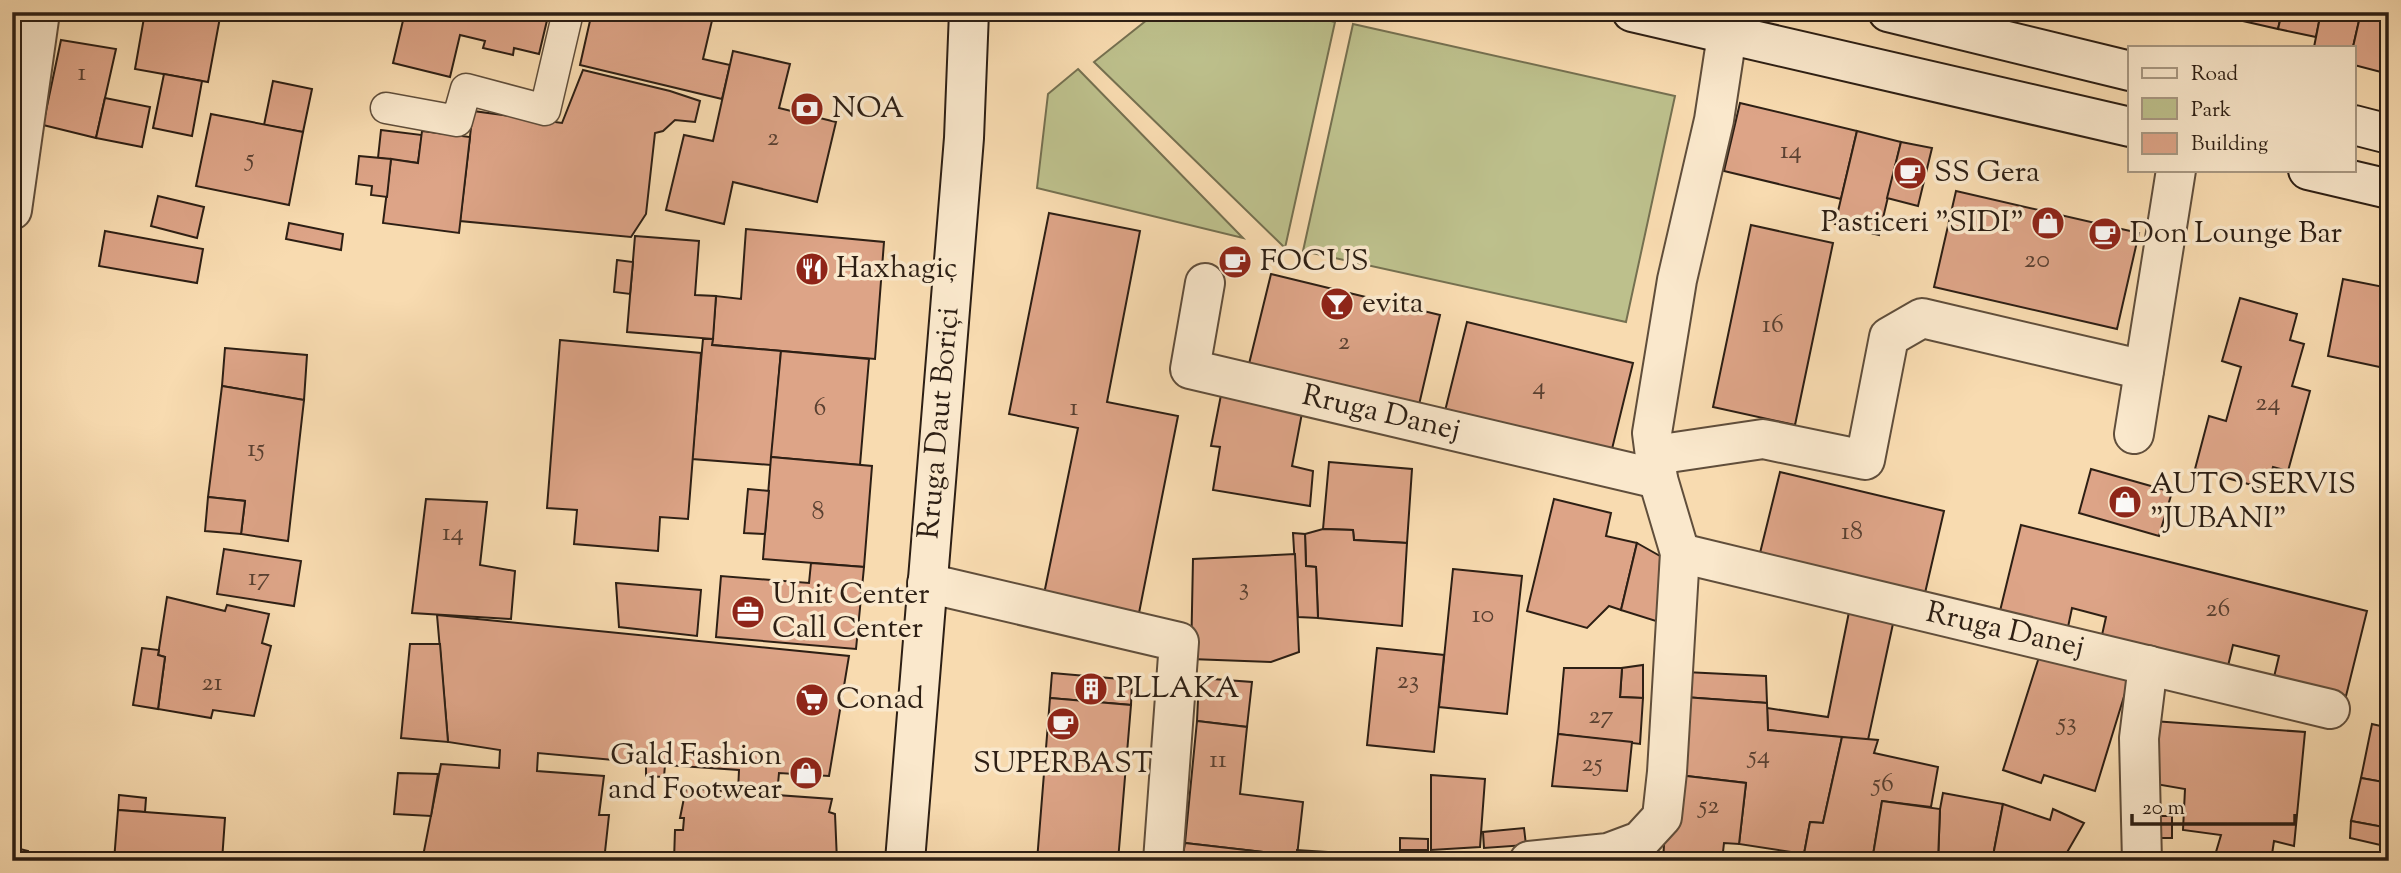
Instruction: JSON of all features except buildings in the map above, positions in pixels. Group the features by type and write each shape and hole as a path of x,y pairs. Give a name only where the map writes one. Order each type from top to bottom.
{"street":[{"path":"12,209 40,12"},
{"name":"Rruga Daut Boriçi","path":"905,861 964,138 968,12"},
{"path":"1632,12 2128,127"},
{"path":"1888,12 2128,71"},
{"path":"1529,861 1608,853 1640,842 1662,817 1680,553 1656,467 1652,433 1677,280 1714,120 1727,35"},
{"path":"2356,126 2389,134"},
{"path":"2134,434 2176,172"},
{"path":"2317,172 2389,189"},
{"name":"Rruga Danej","path":"1205,283 1190,369 1656,467"},
{"path":"1656,467 1763,439 1865,460 1889,337 1922,318 2144,370"},
{"name":"Rruga Danej","path":"1680,553 2330,709"},
{"name":"Rruga Daut Boriçi","path":"928,583 1179,642 1163,861"},
{"path":"2142,861 2139,738 2148,665"}],"lane":[{"path":"386,107 457,121 466,89 545,110 568,13"}],"green space":[{"path":"1157,12 1296,12 1335,22 1285,248 1094,62"},
{"path":"1353,24 1675,96 1626,322 1303,251"},
{"path":"1078,69 1243,238 1037,188 1048,94"}],"place":[{"name":"NOA","path":"807,109"},
{"name":"SS Gera","path":"1910,173"},
{"name":"Pasticeri \"SIDI\"","path":"2048,223"},
{"name":"Don Lounge Bar","path":"2105,234"},
{"name":"FOCUS","path":"1235,262"},
{"name":"Haxhagiç","path":"812,269"},
{"name":"evita","path":"1337,304"},
{"name":"AUTO SERVIS \"JUBANI\"","path":"2125,502"},
{"name":"Unit Center Call Center","path":"748,612"},
{"name":"PLLAKA","path":"1091,689"},
{"name":"Conad","path":"812,700"},
{"name":"SUPERBAST","path":"1063,724"},
{"name":"Gald Fashion and Footwear","path":"806,773"}]}
